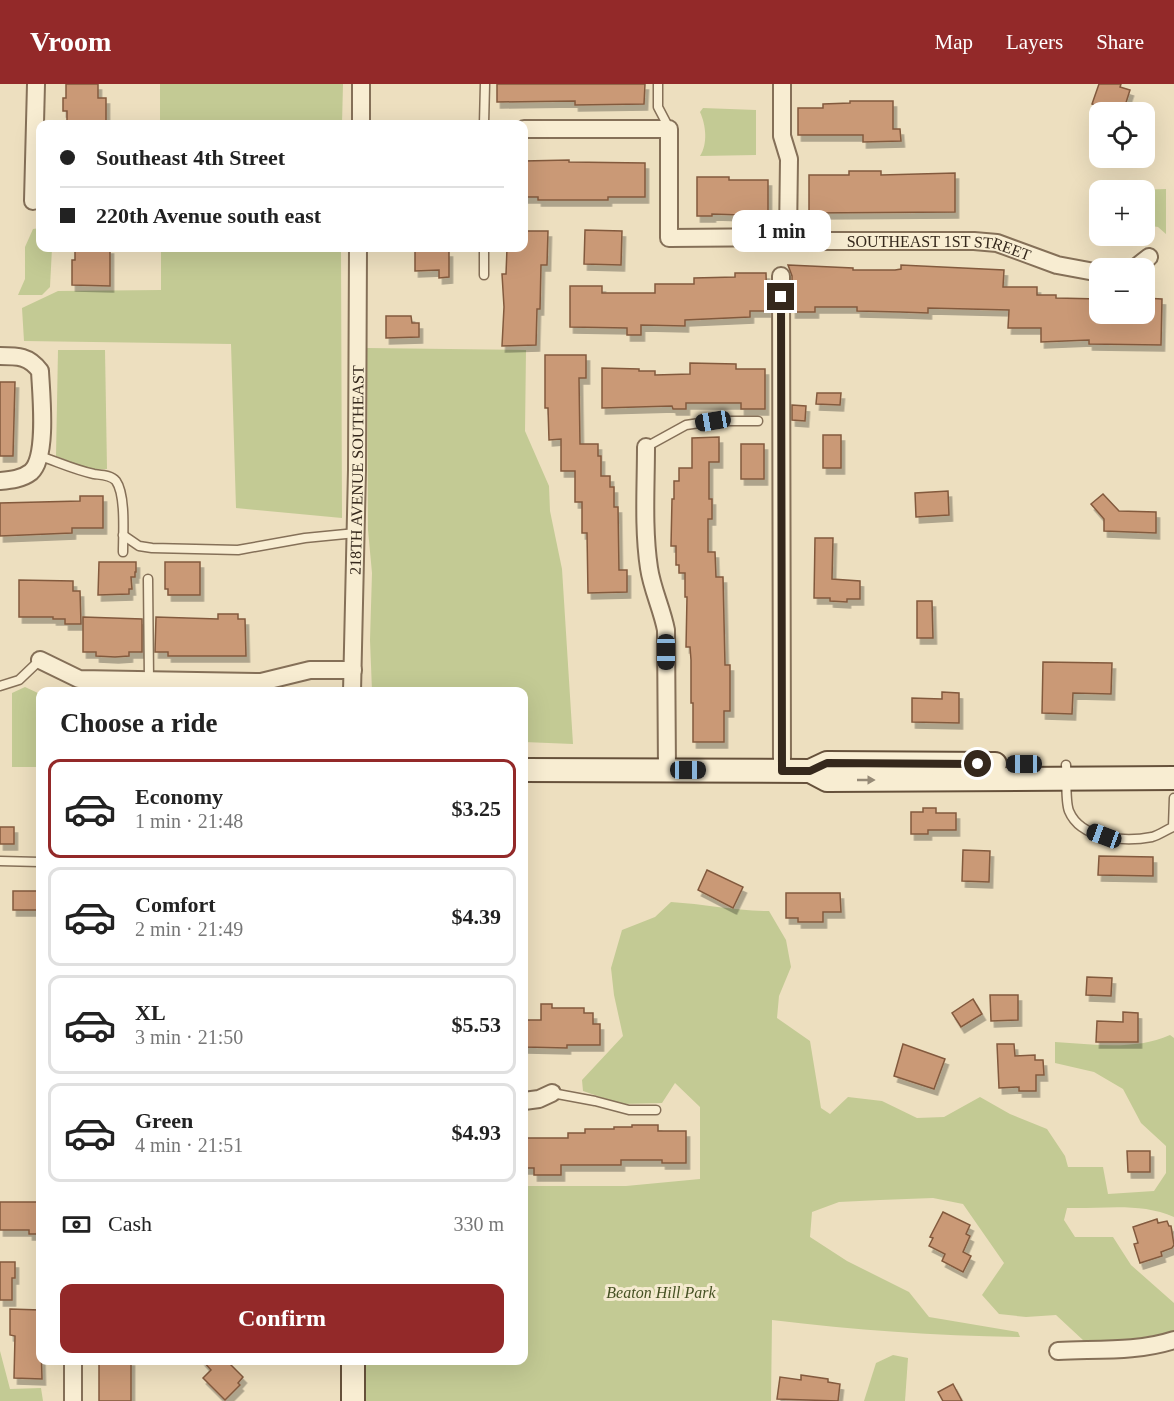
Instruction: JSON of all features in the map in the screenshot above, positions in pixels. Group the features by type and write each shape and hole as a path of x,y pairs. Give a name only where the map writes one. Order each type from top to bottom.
{"street":[{"path":"33,201 36,84"},
{"path":"361,84 361,120"},
{"path":"782,84 782,136 789,159 788,237"},
{"path":"528,129 669,129"},
{"name":"SOUTHEAST 1ST STREET","path":"669,129 669,238 788,237 818,241 986,242 997,243 1058,265 1089,273"},
{"name":"218TH AVENUE SOUTHEAST","path":"352,687 356,533 358,252"},
{"path":"781,276 782,771"},
{"path":"0,356 24,357 34,363 40,371 40,456 33,470 21,478 0,481"},
{"path":"646,447 647,553 649,571 666,630 667,770"},
{"path":"40,660 80,680 261,682 310,670 352,670"},
{"path":"528,770 810,771 827,763 1174,778"},
{"path":"1067,772 1174,766"},
{"path":"528,1100 539,1099 552,1093"},
{"path":"1058,1351 1114,1349 1162,1344 1174,1340"},
{"path":"73,1365 73,1401"},
{"path":"353,1365 353,1401"}],"lane":[{"path":"484,120 485,84"},
{"path":"658,84 658,107 669,129"},
{"path":"484,252 484,275"},
{"path":"646,447 686,425 713,421 758,421"},
{"path":"40,456 75,470 114,479 120,493 123,552"},
{"path":"123,535 139,546 152,548 238,550 305,538 356,533"},
{"path":"148,579 149,680"},
{"path":"0,686 19,680 40,660"},
{"path":"1067,772 1068,810 1076,823 1104,836 1130,839 1155,836 1173,827 1174,798"},
{"path":"0,861 36,862"},
{"path":"552,1093 629,1110 656,1110"}],"green space":[{"path":"160,84 343,84 342,120 160,120"},
{"path":"703,108 756,110 756,155 700,156 705,140 705,128 700,112"},
{"path":"1155,189 1166,189 1166,234 1155,227"},
{"path":"33,229 36,229 36,252 52,252 50,287 42,295 18,295 25,279 25,247"},
{"path":"161,252 341,252 342,518 236,508 231,344 24,341 22,308 58,291 161,290"},
{"path":"367,348 526,350 525,431 549,486 550,511 562,569 573,744 528,742 528,687 372,687 370,640 372,573 368,530"},
{"path":"58,350 105,350 107,469 92,470 56,456"},
{"path":"25,687 36,692 36,767 12,767 12,693"},
{"name":"Beaton Hill Park","path":"671,902 769,911 786,940 791,967 779,996 777,1018 810,1041 821,1108 830,1114 848,1097 882,1101 917,1118 944,1117 980,1097 1010,1114 1047,1129 1065,1156 1068,1167 1103,1167 1108,1194 1154,1191 1166,1173 1166,1146 1141,1123 1123,1089 1094,1072 1055,1063 1055,1042 1128,1045 1170,1035 1174,1038 1174,1217 1148,1209 1067,1208 1064,1220 1075,1237 1113,1237 1131,1265 1174,1303 1174,1332 1120,1341 1084,1341 1056,1315 1026,1317 999,1314 982,1295 1004,1263 963,1204 933,1198 839,1202 812,1212 810,1237 847,1261 909,1292 929,1317 1018,1332 1020,1337 896,1332 772,1320 771,1401 359,1401 358,1365 528,1365 528,1186 626,1186 700,1179 700,1107 675,1083 662,1103 621,1104 583,1091 582,1080 623,1036 611,968 622,930 655,917"},
{"path":"0,1351 10,1389 41,1388 43,1401 0,1401"},
{"path":"893,1355 908,1358 905,1401 864,1401 876,1363"}],"building":[{"path":"66,84 98,84 98,98 106,98 106,120 67,120 67,111 63,111 63,98 66,98"},
{"path":"497,84 645,84 644,104 575,105 575,101 497,102"},
{"path":"1099,84 1121,84 1120,87 1130,90 1126,102 1093,102"},
{"path":"850,101 893,101 893,129 900,129 901,141 863,142 863,135 798,135 798,108 823,108 823,104 850,103"},
{"path":"528,161 645,163 645,197 608,197 608,200 538,200 538,197 528,197"},
{"path":"849,171 881,171 881,175 955,173 955,212 809,213 809,175 849,175"},
{"path":"697,177 768,180 768,216 712,214 712,216 697,216"},
{"path":"585,230 622,231 621,265 584,264"},
{"path":"528,231 548,231 547,265 541,265 536,345 502,346 504,307 502,274 506,274 507,252 528,252"},
{"path":"75,252 110,252 110,286 72,285 72,260 75,260"},
{"path":"415,252 449,252 449,277 439,278 439,270 415,271"},
{"path":"788,265 853,268 853,270 895,270 901,269 901,265 1004,270 1003,287 1037,287 1037,295 1089,299 1089,324 1155,324 1155,299 1162,299 1161,345 1089,344 1089,340 1041,342 1041,328 1008,328 1009,310 928,308 928,313 857,311 857,307 815,307 815,312 792,312 792,276"},
{"path":"735,273 766,273 767,311 750,311 750,317 685,320 685,326 641,325 641,335 627,335 627,328 570,327 570,286 602,286 602,293 655,293 655,284 694,284 694,278 735,277"},
{"path":"386,316 411,316 412,323 419,323 419,337 386,338"},
{"path":"545,355 586,355 586,378 579,378 580,444 598,444 598,456 601,456 601,476 610,476 610,487 614,487 614,507 618,507 619,570 627,570 627,592 588,593 587,533 582,533 582,502 575,502 575,471 561,471 561,439 549,440 548,408 545,408"},
{"path":"690,363 736,364 736,369 765,369 765,409 741,409 741,403 686,403 686,409 673,409 672,406 602,408 602,368 655,371 655,375 690,374"},
{"path":"0,382 15,382 13,456 0,456"},
{"path":"817,393 841,393 840,405 816,404"},
{"path":"792,405 806,406 805,421 792,420"},
{"path":"823,435 841,435 841,468 823,468"},
{"path":"719,437 719,462 709,462 709,499 712,499 712,519 708,519 708,552 715,552 716,577 723,577 725,665 730,665 730,711 724,711 724,742 693,742 691,660 690,647 686,647 685,573 679,573 679,565 676,565 676,546 671,546 672,499 674,499 674,481 679,481 679,468 692,468 692,438"},
{"path":"741,444 764,444 764,479 741,479"},
{"path":"948,491 949,515 916,517 915,493"},
{"path":"1103,494 1119,511 1156,512 1156,533 1104,531 1104,519 1091,504"},
{"path":"80,496 103,496 103,528 72,528 72,533 0,536 0,503 80,501"},
{"path":"815,538 833,538 832,579 860,581 860,599 847,599 847,602 830,601 830,598 814,598"},
{"path":"99,562 136,562 135,577 131,577 132,589 129,589 129,594 98,595"},
{"path":"165,562 200,562 200,595 168,595 168,589 165,589"},
{"path":"19,580 73,581 73,591 80,591 81,624 65,624 65,619 53,619 53,617 19,617"},
{"path":"917,601 932,601 933,638 917,638"},
{"path":"218,614 238,614 238,619 245,619 246,656 168,656 168,652 155,652 156,617 218,619"},
{"path":"83,617 142,619 142,652 129,652 129,656 115,657 96,656 96,652 83,652"},
{"path":"1043,662 1112,663 1111,694 1073,693 1072,714 1042,713"},
{"path":"942,692 959,693 959,723 912,722 912,698 942,699"},
{"path":"923,808 936,808 936,813 956,813 956,830 928,830 928,834 911,834 911,812 923,812"},
{"path":"0,827 14,827 14,844 0,844"},
{"path":"963,850 990,851 989,882 962,881"},
{"path":"1099,856 1153,857 1153,876 1098,875"},
{"path":"707,870 743,887 733,908 698,890"},
{"path":"13,891 36,891 36,910 13,910"},
{"path":"786,893 840,893 841,912 823,912 823,922 798,922 798,918 786,918"},
{"path":"1087,977 1112,978 1111,996 1086,995"},
{"path":"990,995 1018,995 1018,1020 991,1021"},
{"path":"973,999 982,1014 961,1027 952,1013"},
{"path":"541,1004 552,1004 552,1008 584,1008 584,1013 593,1013 593,1024 600,1024 600,1045 567,1045 567,1048 528,1047 528,1020 541,1020"},
{"path":"1123,1012 1138,1013 1138,1042 1096,1042 1097,1021 1123,1022"},
{"path":"903,1044 945,1059 934,1089 894,1076"},
{"path":"997,1044 1014,1044 1015,1056 1035,1055 1035,1060 1043,1060 1044,1075 1036,1075 1036,1091 1019,1091 1019,1087 999,1088"},
{"path":"632,1125 658,1125 658,1131 686,1131 686,1163 662,1163 662,1160 621,1160 621,1165 561,1165 561,1175 534,1175 534,1168 528,1168 528,1138 568,1138 568,1133 585,1133 585,1129 632,1127"},
{"path":"1127,1151 1150,1151 1150,1172 1128,1172"},
{"path":"0,1202 36,1202 36,1234 29,1234 29,1230 0,1230"},
{"path":"943,1212 970,1225 966,1234 970,1236 963,1252 971,1256 963,1272 942,1261 945,1254 929,1246 933,1238 930,1237"},
{"path":"1157,1219 1158,1223 1167,1221 1171,1226 1174,1245 1161,1252 1162,1256 1140,1263 1134,1244 1138,1243 1133,1227"},
{"path":"0,1262 15,1262 12,1300 0,1300"},
{"path":"10,1309 36,1310 36,1365 42,1365 42,1379 14,1378 15,1336 10,1335"},
{"path":"99,1365 131,1365 131,1401 99,1401"},
{"path":"206,1365 231,1365 243,1377 238,1383 240,1385 225,1400 203,1378 211,1370"},
{"path":"801,1375 828,1379 828,1382 840,1384 838,1401 777,1399 780,1377 801,1380"},
{"path":"953,1384 962,1401 943,1401 938,1392"}],"route":[{"path":"781,297 782,771 810,771 827,763 978,764"}]}
